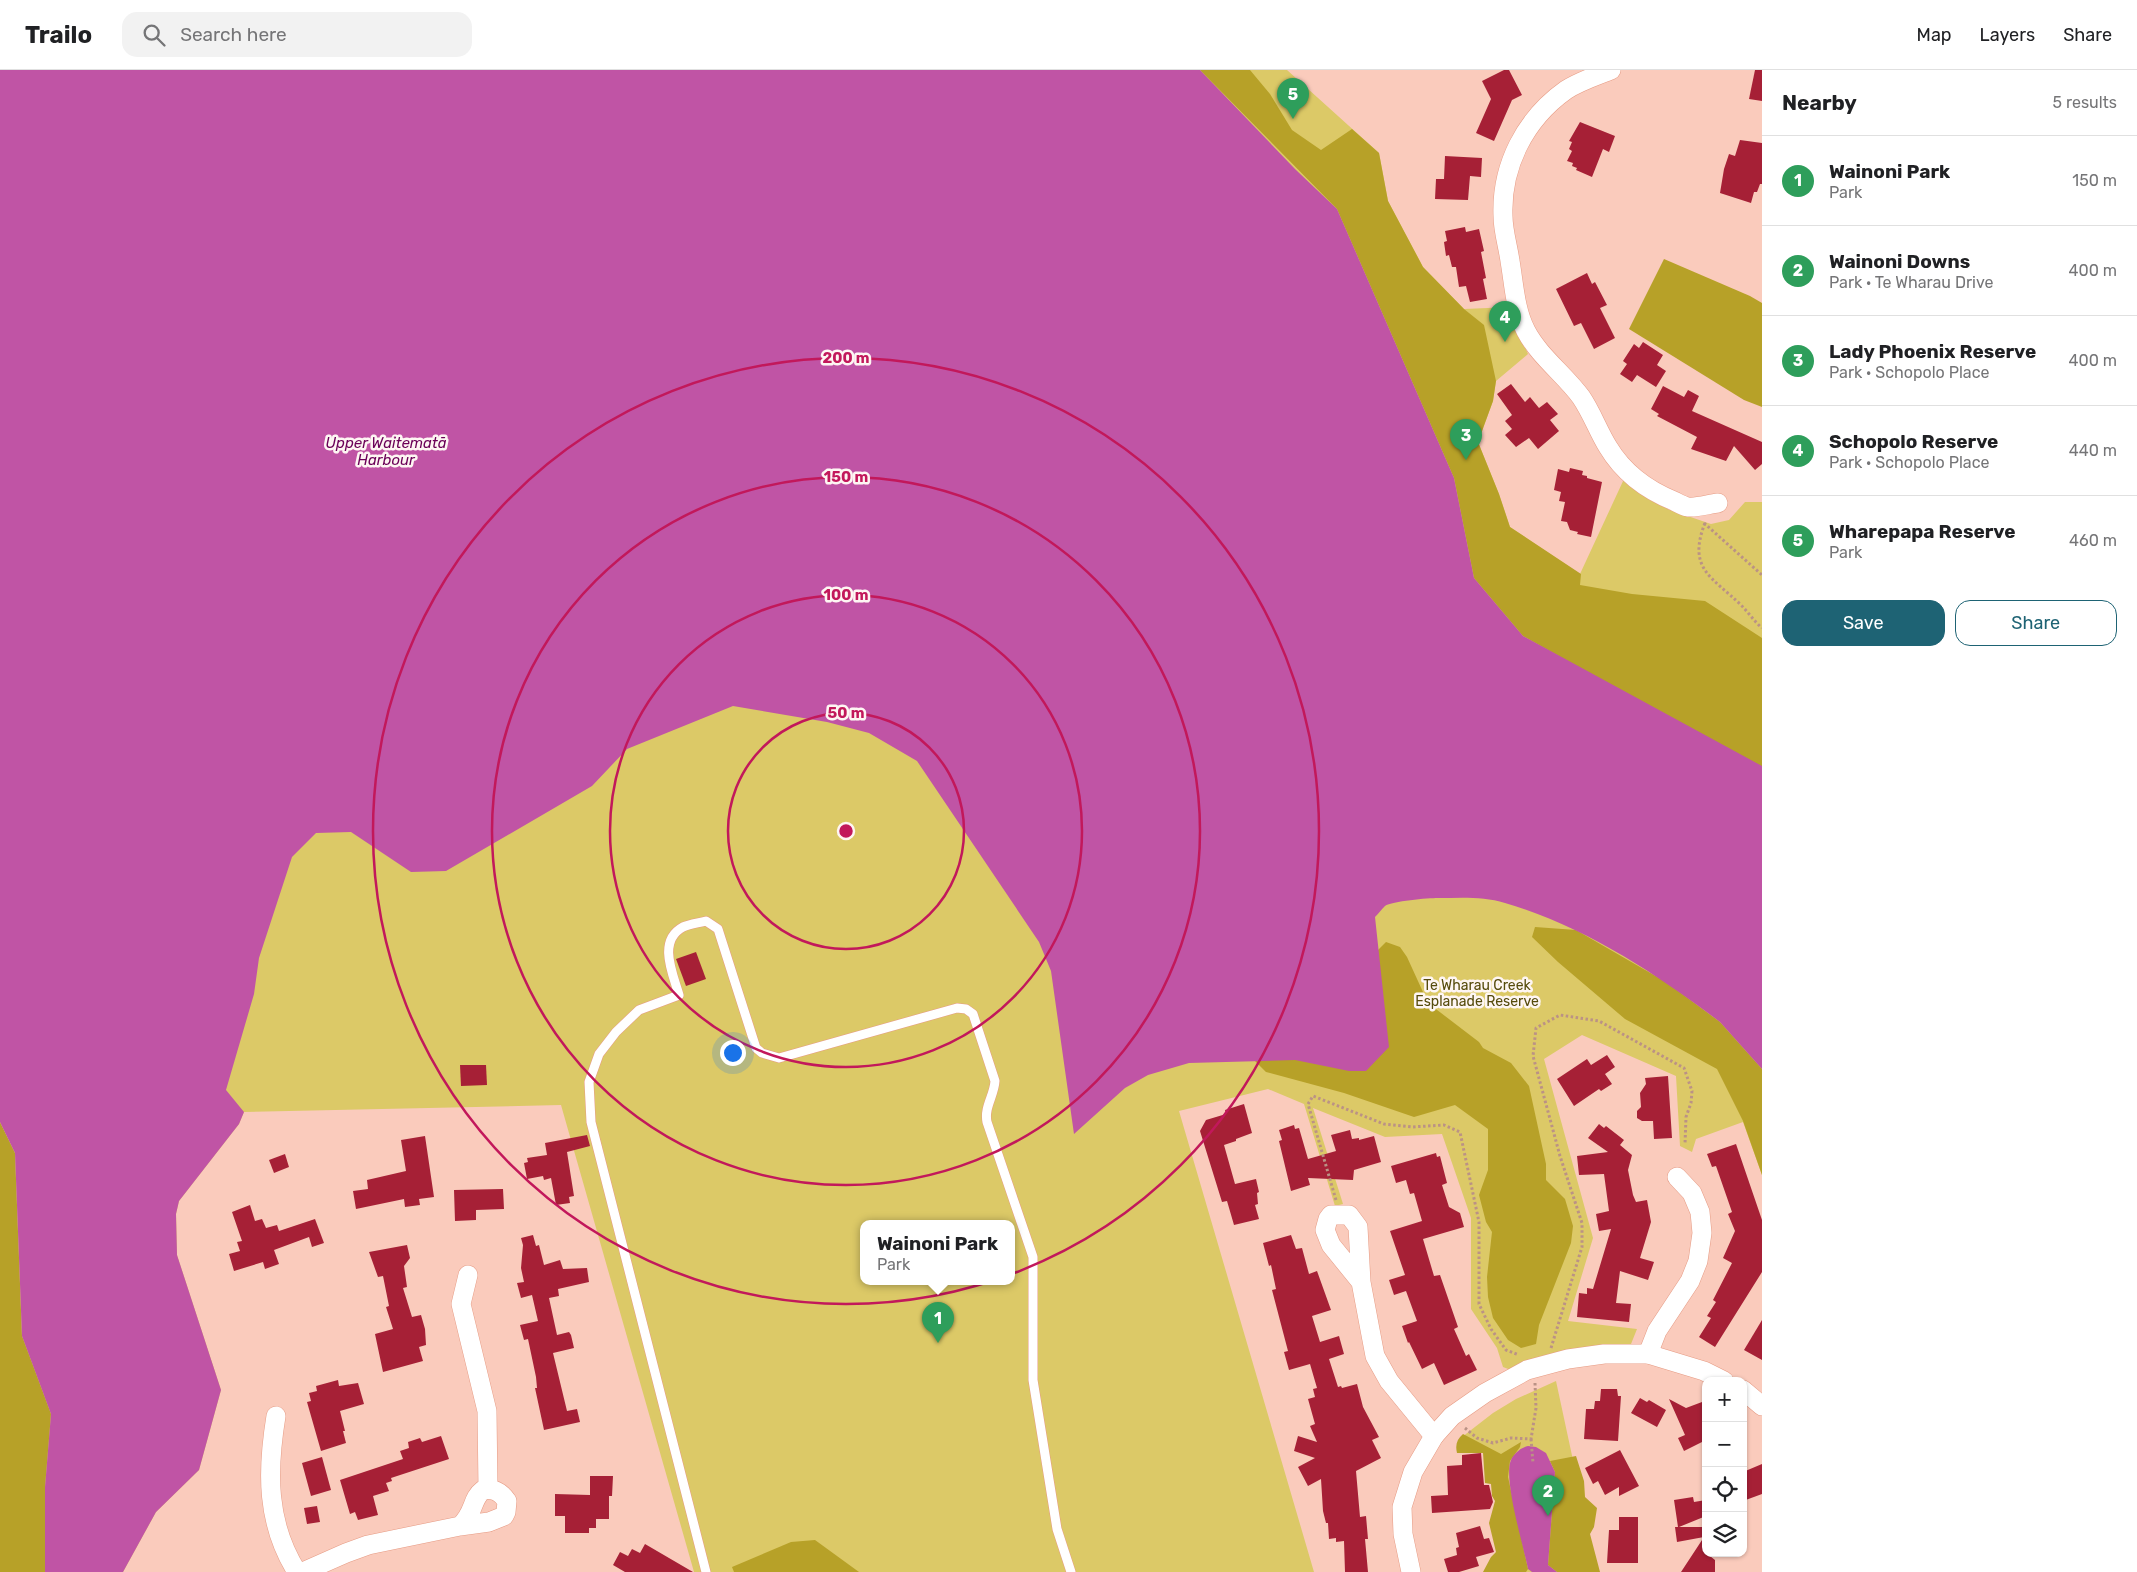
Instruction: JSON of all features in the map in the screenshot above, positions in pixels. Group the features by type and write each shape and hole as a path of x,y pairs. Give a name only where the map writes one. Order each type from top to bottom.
{"street":[{"path":"1611,70 1584,74 1536,117 1520,140 1512,159 1504,187 1503,217 1518,307 1525,330 1533,342 1574,387 1587,406 1608,448 1625,470 1659,495 1688,507 1718,503"},
{"path":"1648,1354 1657,1331 1690,1281 1698,1261 1702,1233 1700,1212 1692,1192 1677,1177"},
{"path":"468,1275 461,1304 487,1411 488,1489"},
{"path":"1361,1282 1375,1356 1389,1381 1434,1436"},
{"path":"1411,1572 1403,1534 1402,1507 1413,1472 1434,1436 1452,1416 1486,1393 1528,1370 1568,1358 1604,1354 1648,1354 1704,1371 1716,1377"},
{"path":"1747,1393 1762,1406"},
{"path":"276,1416 269,1488 273,1514 287,1555 297,1572"},
{"path":"303,1572 346,1552 368,1545 489,1522 504,1516 507,1501 500,1492 488,1489 483,1490 476,1497 471,1515 460,1526"}],"lane":[{"path":"706,1572 591,1122 589,1082 599,1054 616,1032 639,1010 679,995 668,956 671,941 684,927 706,921 718,929 756,1048 779,1058 948,1010 966,1009 973,1014 995,1081 986,1114 987,1122 1033,1257 1033,1380 1058,1529 1071,1572"}],"path":[{"path":"1718,503 1704,523 1699,539 1698,556 1703,569 1711,580 1741,605 1762,628"},
{"path":"1704,523 1762,575"},
{"path":"1542,1352 1551,1348 1582,1246 1582,1224 1560,1156 1532,1056 1536,1028 1560,1015 1599,1021 1684,1068 1692,1091 1691,1103 1686,1117 1685,1144"},
{"path":"1338,1208 1308,1104 1313,1096 1384,1124 1412,1127 1444,1125 1460,1132 1478,1222 1479,1304 1490,1329 1506,1350 1518,1355 1526,1355"},
{"path":"1532,1463 1531,1439 1536,1408 1534,1382"},
{"path":"1465,1428 1477,1438 1493,1443 1511,1438 1531,1439"}],"green space":[{"name":"Upper Waitematā Harbour","path":"0,70 1287,70 1379,153 1388,201 1423,267 1464,309 1511,307 1517,330 1528,354 1496,381 1493,401 1478,442 1510,527 1580,574 1624,479 1650,500 1670,510 1711,524 1729,520 1745,502 1762,502 1762,1175 1743,1122 1696,1139 1692,1152 1680,1146 1676,1076 1582,1035 1544,1059 1593,1238 1568,1321 1637,1329 1631,1344 1573,1350 1511,1370 1503,1367 1497,1348 1471,1309 1471,1218 1442,1134 1385,1137 1313,1108 1343,1204 1335,1206 1304,1104 1268,1089 1179,1111 1314,1572 694,1572 561,1105 244,1112 239,1124 179,1201 176,1214 177,1255 221,1390 199,1470 156,1512 123,1572 45,1572 45,1487 22,1336 15,1153 0,1122"},
{"path":"1556,1381 1597,1572 1522,1572 1500,1460 1462,1437 1493,1413 1516,1399"}],"shaded area":[{"path":"1200,70 1250,70 1270,94 1292,130 1321,150 1352,129 1379,153 1388,201 1423,267 1464,309 1484,325 1496,381 1493,401 1478,442 1510,527 1581,574 1580,585 1632,594 1705,601 1762,638 1762,771 1523,636 1474,578 1454,478 1337,209"},
{"path":"1664,259 1762,303 1762,407 1744,400 1629,329"},
{"path":"1535,927 1576,930 1666,982 1720,1022 1762,1069 1762,1175 1743,1121 1717,1069 1625,1019 1558,962 1532,937"},
{"path":"1386,942 1400,947 1407,957 1428,1003 1479,1042 1483,1048 1511,1063 1529,1086 1546,1164 1546,1180 1565,1199 1573,1226 1571,1243 1539,1325 1536,1344 1521,1348 1508,1340 1493,1318 1488,1297 1487,1277 1492,1232 1486,1222 1479,1195 1488,1170 1488,1129 1455,1105 1414,1117 1344,1093 1266,1072 1255,1061 1358,970"},
{"path":"0,1122 15,1153 22,1336 51,1414 45,1487 45,1572 0,1572"},
{"path":"1463,1434 1501,1454 1521,1442 1520,1447 1510,1461 1508,1477 1528,1569 1526,1572 1483,1572 1496,1552 1489,1523 1495,1501 1492,1496 1491,1484 1485,1483 1483,1453 1457,1453 1457,1442"},
{"path":"1576,1456 1584,1481 1585,1497 1597,1508 1594,1527 1590,1534 1600,1572 1557,1572 1548,1565 1555,1472 1550,1461"},
{"path":"815,1540 859,1572 734,1572 732,1567 791,1542"}],"water":[{"name":"Upper Waitematā Harbour","path":"0,70 1200,70 1295,169 1337,209 1454,478 1474,578 1523,636 1762,766 1762,1069 1720,1022 1644,969 1563,924 1505,903 1488,899 1419,899 1389,904 1375,917 1389,1047 1366,1071 1349,1071 1295,1060 1189,1063 1148,1075 1125,1088 1074,1134 1051,971 1039,942 917,761 869,733 827,722 733,706 627,749 592,786 446,871 411,872 351,832 316,833 292,857 259,958 254,994 226,1090 244,1112 239,1124 179,1201 176,1214 177,1255 221,1390 199,1470 156,1512 123,1572 45,1572 45,1487 51,1414 22,1336 15,1153 0,1122"},
{"path":"1528,1446 1536,1447 1546,1453 1555,1472 1548,1565 1557,1572 1532,1572 1528,1569 1512,1500 1509,1473 1510,1463 1517,1452"}],"building":[{"path":"1504,70 1509,70 1522,95 1512,100 1494,141 1476,133 1491,99 1482,81"},
{"path":"1755,70 1762,70 1762,101 1749,99"},
{"path":"1580,122 1615,136 1609,152 1603,149 1592,177 1576,170 1577,168 1572,166 1573,163 1567,161 1572,151 1569,149 1572,142 1569,141"},
{"path":"1740,140 1762,143 1762,184 1760,184 1757,192 1754,192 1751,203 1720,193 1729,154 1735,156"},
{"path":"1445,156 1482,158 1481,177 1470,176 1468,200 1435,199 1436,179 1444,179"},
{"path":"1465,227 1466,232 1479,229 1484,251 1481,252 1486,278 1483,279 1487,299 1470,302 1466,286 1459,287 1456,267 1452,267 1449,255 1446,256 1444,242 1447,241 1445,231"},
{"path":"1587,273 1592,284 1595,282 1607,305 1600,308 1615,338 1594,349 1581,323 1574,326 1556,289"},
{"path":"1643,342 1663,355 1657,365 1666,371 1656,387 1637,375 1632,382 1620,374 1627,364 1623,361 1634,344 1639,348"},
{"path":"1511,384 1525,402 1530,397 1539,408 1547,402 1558,414 1550,420 1559,431 1538,449 1529,438 1516,447 1505,435 1512,429 1505,421 1512,415 1497,394"},
{"path":"1663,386 1684,397 1688,390 1699,396 1692,411 1762,442 1762,464 1755,470 1734,446 1726,461 1691,449 1697,437 1657,416 1659,414 1651,409"},
{"path":"1570,468 1583,471 1582,475 1587,476 1587,478 1602,482 1591,537 1577,534 1578,532 1570,530 1567,522 1561,521 1565,502 1559,501 1561,492 1554,490 1558,469 1569,472"},
{"path":"696,952 706,979 686,986 676,959"},
{"path":"1607,1055 1615,1067 1605,1074 1612,1084 1601,1091 1599,1089 1574,1106 1557,1079 1587,1059 1591,1065"},
{"path":"460,1065 486,1065 487,1085 461,1086"},
{"path":"1668,1076 1672,1138 1654,1139 1653,1121 1642,1121 1637,1118 1637,1111 1641,1107 1640,1093 1646,1084 1645,1078"},
{"path":"1244,1104 1252,1133 1224,1145 1235,1184 1256,1179 1259,1192 1257,1193 1258,1204 1255,1205 1259,1219 1234,1225 1227,1201 1222,1202 1200,1131 1206,1120 1226,1114 1225,1110"},
{"path":"1599,1124 1604,1128 1606,1126 1624,1140 1620,1145 1632,1155 1628,1170 1633,1195 1636,1202 1647,1200 1651,1222 1640,1258 1654,1262 1648,1280 1620,1271 1616,1303 1631,1304 1629,1322 1577,1317 1579,1293 1587,1294 1587,1288 1593,1289 1611,1229 1599,1231 1596,1214 1609,1211 1604,1174 1579,1175 1577,1156 1608,1152 1588,1138"},
{"path":"1294,1125 1295,1129 1299,1128 1308,1159 1336,1151 1331,1135 1350,1130 1352,1139 1359,1138 1359,1140 1374,1136 1381,1162 1354,1170 1353,1180 1308,1178 1310,1185 1291,1191 1279,1141 1282,1140 1279,1130"},
{"path":"587,1135 590,1146 567,1152 574,1196 569,1197 570,1203 556,1205 551,1178 544,1180 543,1176 527,1179 524,1163 528,1162 527,1158 547,1155 545,1143"},
{"path":"425,1136 434,1197 419,1199 420,1205 405,1207 404,1199 356,1209 353,1191 368,1189 367,1180 406,1171 401,1140"},
{"path":"1736,1144 1762,1220 1762,1272 1715,1347 1699,1337 1711,1318 1707,1316 1716,1302 1713,1300 1732,1263 1723,1258 1735,1231 1728,1214 1732,1212 1716,1166 1712,1167 1707,1154"},
{"path":"1436,1153 1437,1157 1440,1156 1447,1183 1442,1185 1449,1207 1460,1213 1464,1227 1423,1239 1434,1276 1440,1275 1458,1327 1454,1329 1466,1356 1469,1354 1477,1370 1444,1385 1434,1363 1422,1369 1408,1343 1402,1326 1417,1321 1406,1291 1394,1295 1389,1280 1405,1275 1390,1231 1422,1221 1414,1193 1410,1194 1406,1180 1396,1183 1391,1166"},
{"path":"285,1154 289,1167 274,1173 269,1160"},
{"path":"503,1189 504,1209 476,1210 476,1220 455,1221 454,1190"},
{"path":"250,1205 255,1221 262,1219 266,1228 277,1225 279,1231 315,1219 324,1243 312,1247 309,1237 274,1250 279,1264 265,1269 263,1262 234,1271 229,1254 240,1251 237,1242 242,1241 232,1212"},
{"path":"533,1235 536,1246 539,1245 544,1265 560,1260 563,1269 587,1268 589,1282 558,1289 559,1296 549,1298 557,1335 569,1332 571,1335 574,1348 553,1353 567,1411 577,1409 580,1422 544,1430 535,1388 537,1388 536,1377 528,1339 524,1340 520,1325 538,1321 532,1295 521,1298 517,1283 524,1282 521,1268 523,1245 521,1238"},
{"path":"1291,1235 1296,1249 1302,1248 1309,1274 1317,1271 1331,1310 1312,1316 1320,1342 1339,1336 1344,1354 1329,1359 1338,1387 1341,1386 1342,1388 1357,1384 1363,1407 1379,1437 1372,1440 1381,1458 1356,1471 1360,1517 1366,1516 1368,1539 1365,1539 1368,1572 1345,1572 1344,1541 1336,1542 1336,1538 1329,1539 1328,1523 1326,1523 1323,1511 1321,1479 1308,1486 1298,1467 1315,1458 1294,1451 1298,1436 1317,1442 1310,1426 1315,1424 1308,1399 1315,1397 1313,1389 1317,1388 1310,1364 1289,1370 1284,1352 1288,1351 1272,1290 1276,1289 1271,1265 1269,1266 1263,1243"},
{"path":"407,1245 410,1258 404,1266 407,1287 403,1288 412,1317 421,1315 425,1329 426,1345 419,1347 423,1361 383,1372 375,1334 393,1329 386,1307 389,1306 383,1276 378,1277 369,1252"},
{"path":"1762,1320 1762,1360 1744,1350"},
{"path":"338,1380 339,1386 358,1383 364,1404 340,1411 346,1443 321,1451 307,1402 311,1401 309,1393 317,1391 316,1386"},
{"path":"1601,1389 1617,1389 1618,1396 1621,1396 1618,1441 1584,1439 1586,1409 1594,1409 1595,1401 1600,1401"},
{"path":"1640,1398 1647,1402 1649,1400 1666,1410 1657,1427 1631,1413"},
{"path":"1669,1399 1686,1408 1702,1402 1702,1442 1684,1451 1678,1438 1685,1435"},
{"path":"441,1436 449,1459 391,1478 392,1481 386,1483 389,1491 373,1496 378,1515 358,1520 355,1512 350,1514 340,1480 403,1459 400,1451 409,1448 408,1442 420,1438 422,1442"},
{"path":"1620,1450 1639,1486 1619,1496 1619,1487 1605,1495 1598,1481 1593,1484 1585,1468"},
{"path":"1481,1453 1484,1485 1489,1485 1493,1502 1490,1509 1432,1513 1431,1496 1448,1495 1447,1466 1462,1465 1462,1455"},
{"path":"322,1457 331,1490 311,1496 302,1463"},
{"path":"1762,1464 1762,1494 1747,1500 1747,1470"},
{"path":"590,1476 613,1476 612,1496 609,1496 609,1519 596,1519 596,1528 589,1528 589,1533 565,1533 565,1516 555,1516 555,1494 590,1495"},
{"path":"1693,1497 1694,1502 1702,1501 1702,1518 1679,1527 1702,1527 1702,1537 1677,1542 1675,1527 1678,1527 1674,1500"},
{"path":"317,1506 320,1522 307,1524 304,1508"},
{"path":"1619,1517 1638,1517 1638,1563 1607,1563 1609,1530 1619,1530"},
{"path":"1480,1526 1484,1539 1489,1538 1494,1552 1476,1557 1479,1566 1459,1572 1448,1572 1444,1559 1457,1555 1456,1548 1459,1547 1456,1533"},
{"path":"1702,1540 1702,1557 1711,1557 1715,1560 1715,1572 1681,1572"},
{"path":"645,1544 693,1572 625,1572 613,1565 620,1552 628,1556 632,1549 640,1553"}],"place":[{"name":"Wharepapa Reserve","path":"1293,119"},
{"name":"Schopolo Reserve","path":"1505,342"},
{"name":"Lady Phoenix Reserve","path":"1466,460"},
{"name":"Wainoni Park","path":"938,1343"},
{"name":"Wainoni Downs","path":"1548,1516"}],"park label":[{"name":"Te Wharau Creek Esplanade Reserve","path":"1477,994"}]}
